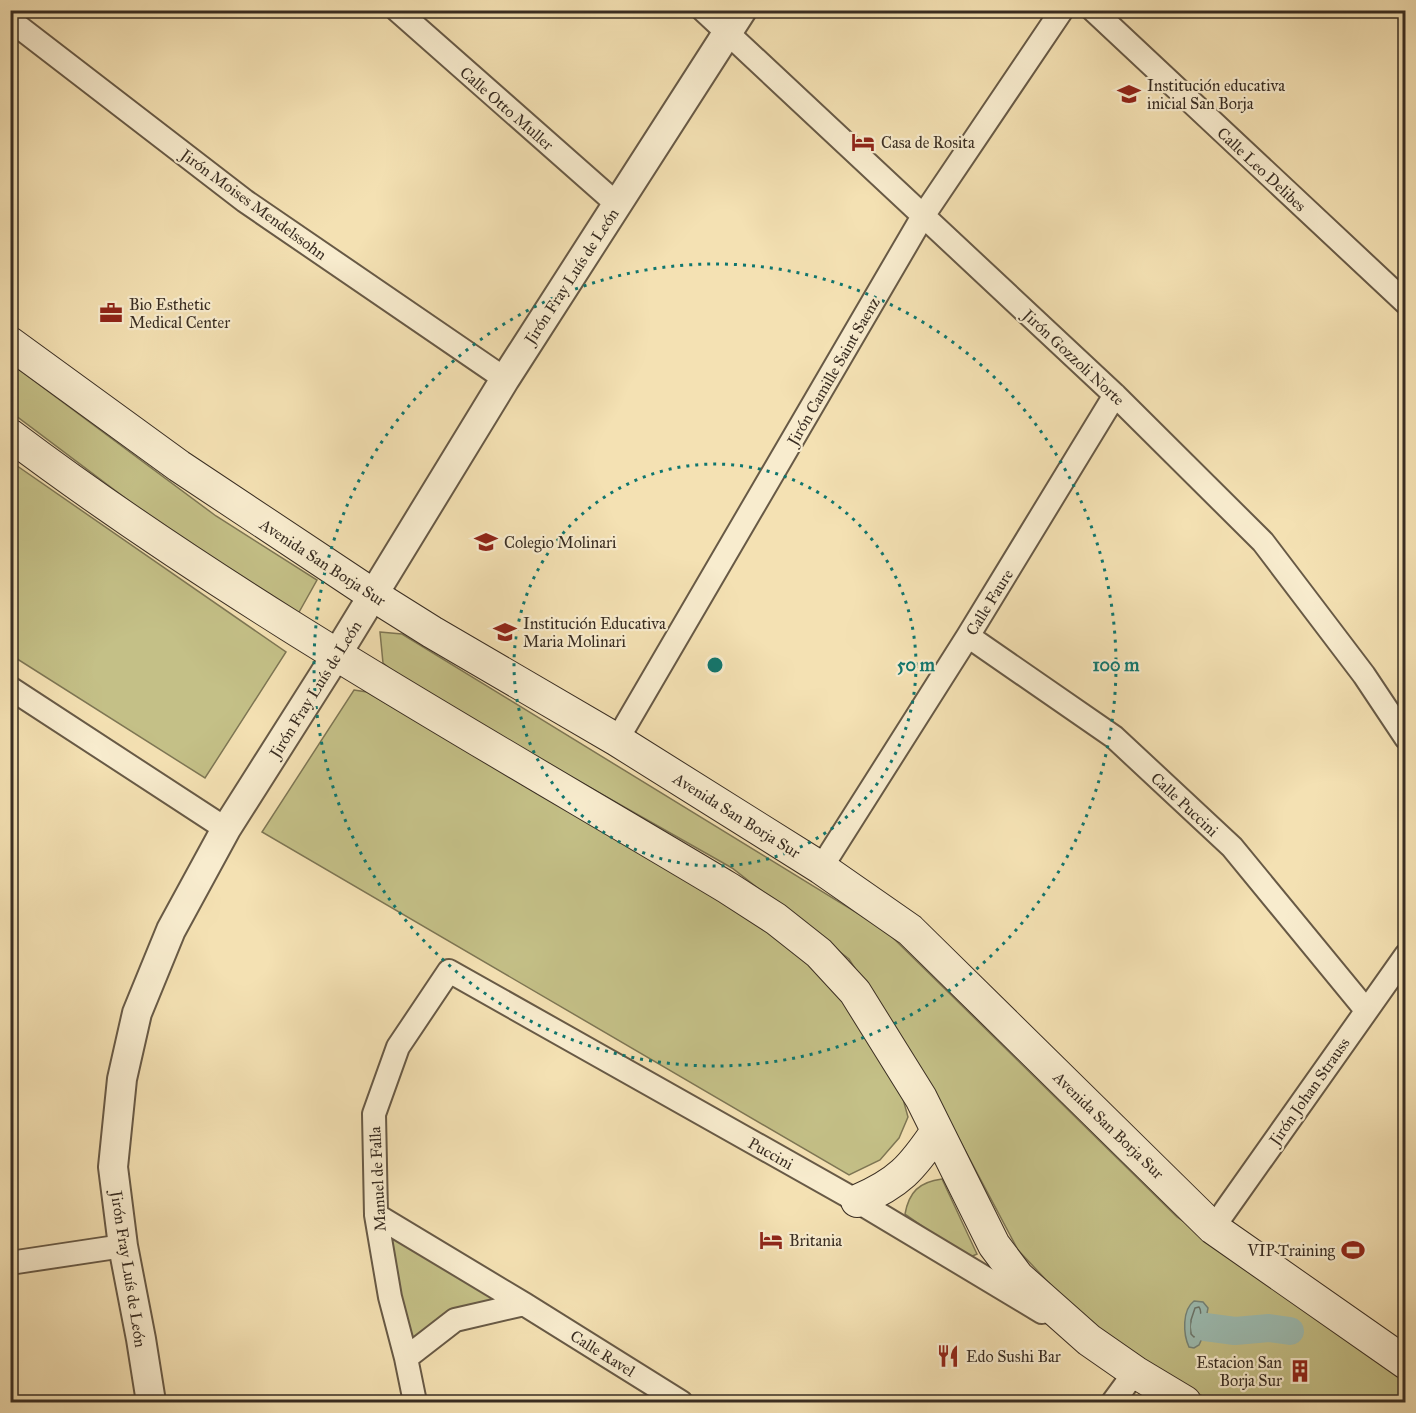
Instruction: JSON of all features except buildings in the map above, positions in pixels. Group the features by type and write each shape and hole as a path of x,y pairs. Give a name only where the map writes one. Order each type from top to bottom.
{"main road":[{"name":"Avenida San Borja Sur","path":"10,343 179,466 373,595 617,740 821,868 910,930 1213,1228 1406,1363"},
{"path":"10,435 136,524 337,654 728,888 776,919 819,953 855,992 921,1098 978,1216 1000,1253 1018,1277 1089,1340 1135,1372 1185,1402"},
{"path":"857,1202 883,1190 898,1179 922,1153 937,1131"}],"street":[{"name":"Calle Otto Muller","path":"397,10 618,205"},
{"name":"Jirón Gozzoli Norte","path":"703,10 735,22 923,216 1115,395 1263,542 1364,675 1406,738"},
{"name":"Jirón Camille Saint Saenz","path":"617,740 923,216 1062,10"},
{"name":"Calle Leo Delibes","path":"1093,10 1406,303"},
{"name":"Jirón Moises Mendelssohn","path":"10,20 245,201 504,378"},
{"name":"Jirón Fray Luís de León","path":"151,1402 123,1246 113,1167 122,1079 137,1013 171,930 226,829 337,654 504,378 735,22"},
{"name":"Calle Faure","path":"821,868 968,636 1115,395"},
{"name":"Calle Puccini","path":"968,636 1114,737 1232,847 1366,1010"},
{"path":"10,688 226,829"},
{"name":"Jirón Johan Strauss","path":"1213,1228 1406,955"},
{"name":"Puccini","path":"449,971 857,1202 1089,1340"},
{"name":"Manuel de Falla","path":"415,1402 390,1297 376,1215 374,1114 398,1047 449,971"},
{"name":"Calle Ravel","path":"376,1215 681,1402"},
{"path":"10,1263 123,1246"},
{"path":"406,1358 455,1320 524,1304"},
{"path":"1113,1402 1135,1372"}],"shaded area":[{"path":"10,363 216,516 317,580 298,614 149,516 11,412"},
{"path":"10,461 286,652 205,778 11,655"},
{"path":"380,632 402,634 885,930 1177,1217 1405,1375 1403,1402 1213,1402 1152,1368 1078,1314 1018,1250 931,1086 849,959 732,868 416,689 383,663"},
{"path":"354,690 367,692 793,944 847,1002 903,1099 908,1117 899,1138 880,1160 849,1175 262,832"},
{"path":"942,1179 977,1254 968,1258 905,1214 909,1200 916,1189 934,1180"},
{"path":"376,1215 524,1304 455,1320 406,1358"}],"water":[{"path":"1194,1301 1203,1302 1208,1308 1203,1336 1199,1345 1194,1348 1189,1347 1187,1342 1185,1322 1187,1310"}],"waterway":[{"path":"1205,1327 1235,1331 1269,1328 1290,1331"}],"place":[{"name":"Institución educativa inicial San Borja","path":"1129,94"},
{"name":"Casa de Rosita","path":"863,142"},
{"name":"Bio Esthetic Medical Center","path":"111,313"},
{"name":"Colegio Molinari","path":"486,542"},
{"name":"Institución Educativa Maria Molinari","path":"505,632"},
{"name":"Britania","path":"771,1240"},
{"name":"VIP Training","path":"1353,1250"},
{"name":"Edo Sushi Bar","path":"948,1356"},
{"name":"Estacion San Borja Sur","path":"1300,1371"}]}
